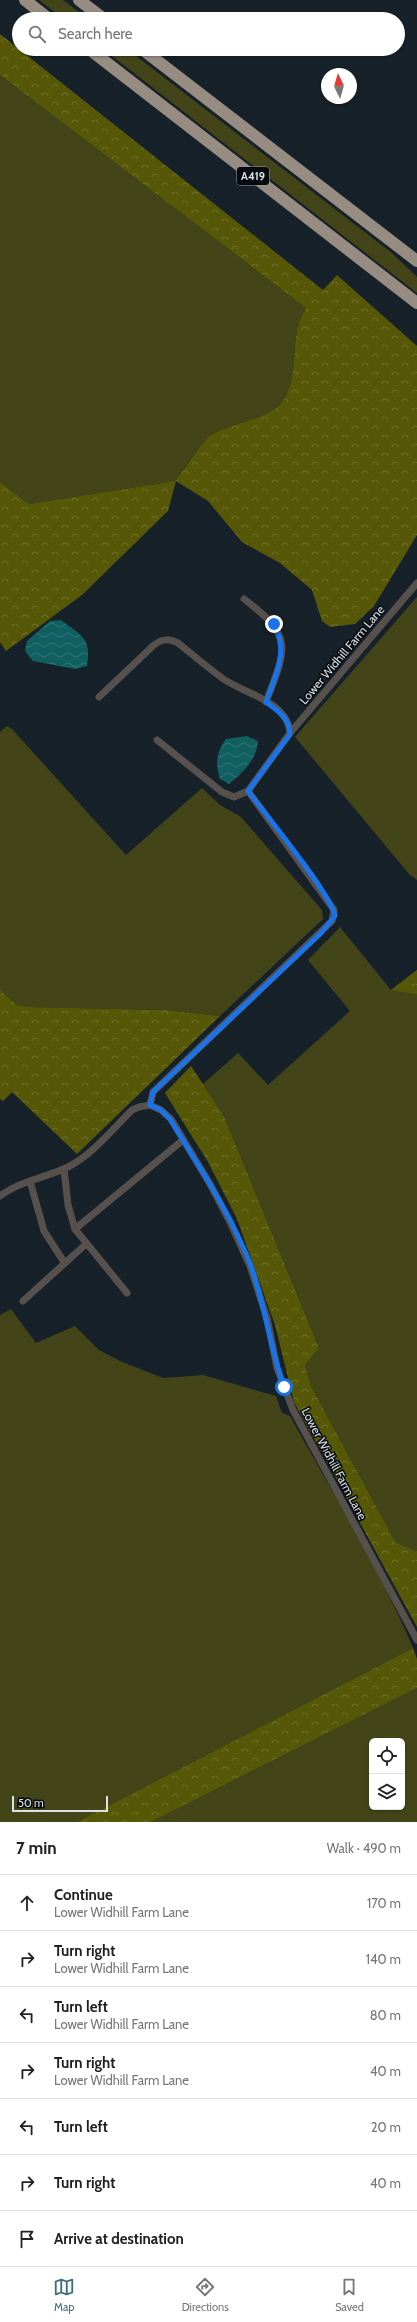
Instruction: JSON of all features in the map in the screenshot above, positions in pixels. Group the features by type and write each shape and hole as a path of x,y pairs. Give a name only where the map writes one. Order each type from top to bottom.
{"highway":[{"path":"25,0 41,12"},
{"path":"79,0 95,12"},
{"name":"A419","path":"97,56 417,303"},
{"name":"A419","path":"151,56 417,261"}],"lane":[{"name":"Lower Widhill Farm Lane","path":"248,791 290,734 417,583"},
{"path":"244,599 274,624 282,642 279,666 266,702"},
{"path":"99,697 154,644 159,641 170,640 178,643 223,678 266,702 286,718 289,725 290,734"},
{"path":"0,1196 15,1186 64,1169 85,1155 132,1110 150,1105 153,1092 321,933 335,916 334,910 318,885 248,791 234,797 222,792 157,740"},
{"name":"Lower Widhill Farm Lane","path":"150,1105 161,1110 170,1119 230,1222 250,1266 267,1318 277,1368 293,1410 417,1640"},
{"path":"75,1229 183,1140"},
{"path":"64,1169 68,1205 75,1229 127,1293"},
{"path":"30,1180 44,1231 64,1262"},
{"path":"23,1301 64,1262 86,1244"}],"shaded area":[{"path":"39,0 63,0 79,12 55,12"},
{"path":"112,56 136,56 392,253 417,277 417,293"},
{"path":"0,75 306,308 300,319 297,330 292,378 289,390 283,401 277,407 260,417 229,427 211,435 198,449 175,481 29,504 0,482"},
{"path":"417,597 417,880 409,874 295,737"},
{"path":"7,726 12,729 126,855 202,788 220,805 241,817 322,910 323,919 220,1016 165,1010 28,1007 17,1005 0,990 0,732"},
{"path":"340,927 391,990 417,970 417,1551 396,1543 311,1386 305,1365 319,1348 224,1116 203,1084 238,1053 268,1085 350,1011 308,960"},
{"path":"11,1309 36,1343 75,1326 99,1350 120,1361 163,1378 203,1375 276,1396 282,1413 290,1416 370,1559 400,1618 413,1648 77,1822 0,1822 0,1315"},
{"path":"417,1688 417,1822 151,1822"}],"green space":[{"path":"0,34 12,44 12,56 28,56 323,290 337,275 417,346 417,535 374,606 355,624 330,627 322,621 312,590 280,563 242,542 208,501 176,481 168,511 82,595 6,651 0,642 0,482 29,504 175,481 198,449 211,435 229,427 260,417 277,407 283,401 289,390 292,378 297,330 300,319 306,308 0,75"},
{"path":"417,970 417,994 391,990"},
{"path":"0,990 17,1005 28,1007 165,1010 220,1016 77,1154 12,1092 3,1101 0,1099"},
{"path":"191,1066 224,1116 319,1348 305,1365 311,1386 396,1543 417,1551 417,1627 294,1402 275,1325 237,1219 208,1162 165,1093"},
{"path":"413,1648 417,1659 417,1688 151,1822 77,1822"}],"water":[{"path":"61,620 79,634 86,643 88,649 87,666 75,669 33,661 25,651 27,641 50,621"},
{"path":"247,736 258,741 255,754 244,770 229,784 220,779 217,763 218,754 226,739"}],"route":[{"path":"274,624 282,642 282,650 277,672 266,702 286,718 289,725 290,734 248,791 318,885 334,910 335,916 321,933 219,1027 153,1092 150,1105 156,1106 170,1119 210,1184 230,1222 250,1266 259,1292 267,1318 277,1368 284,1387"}]}
